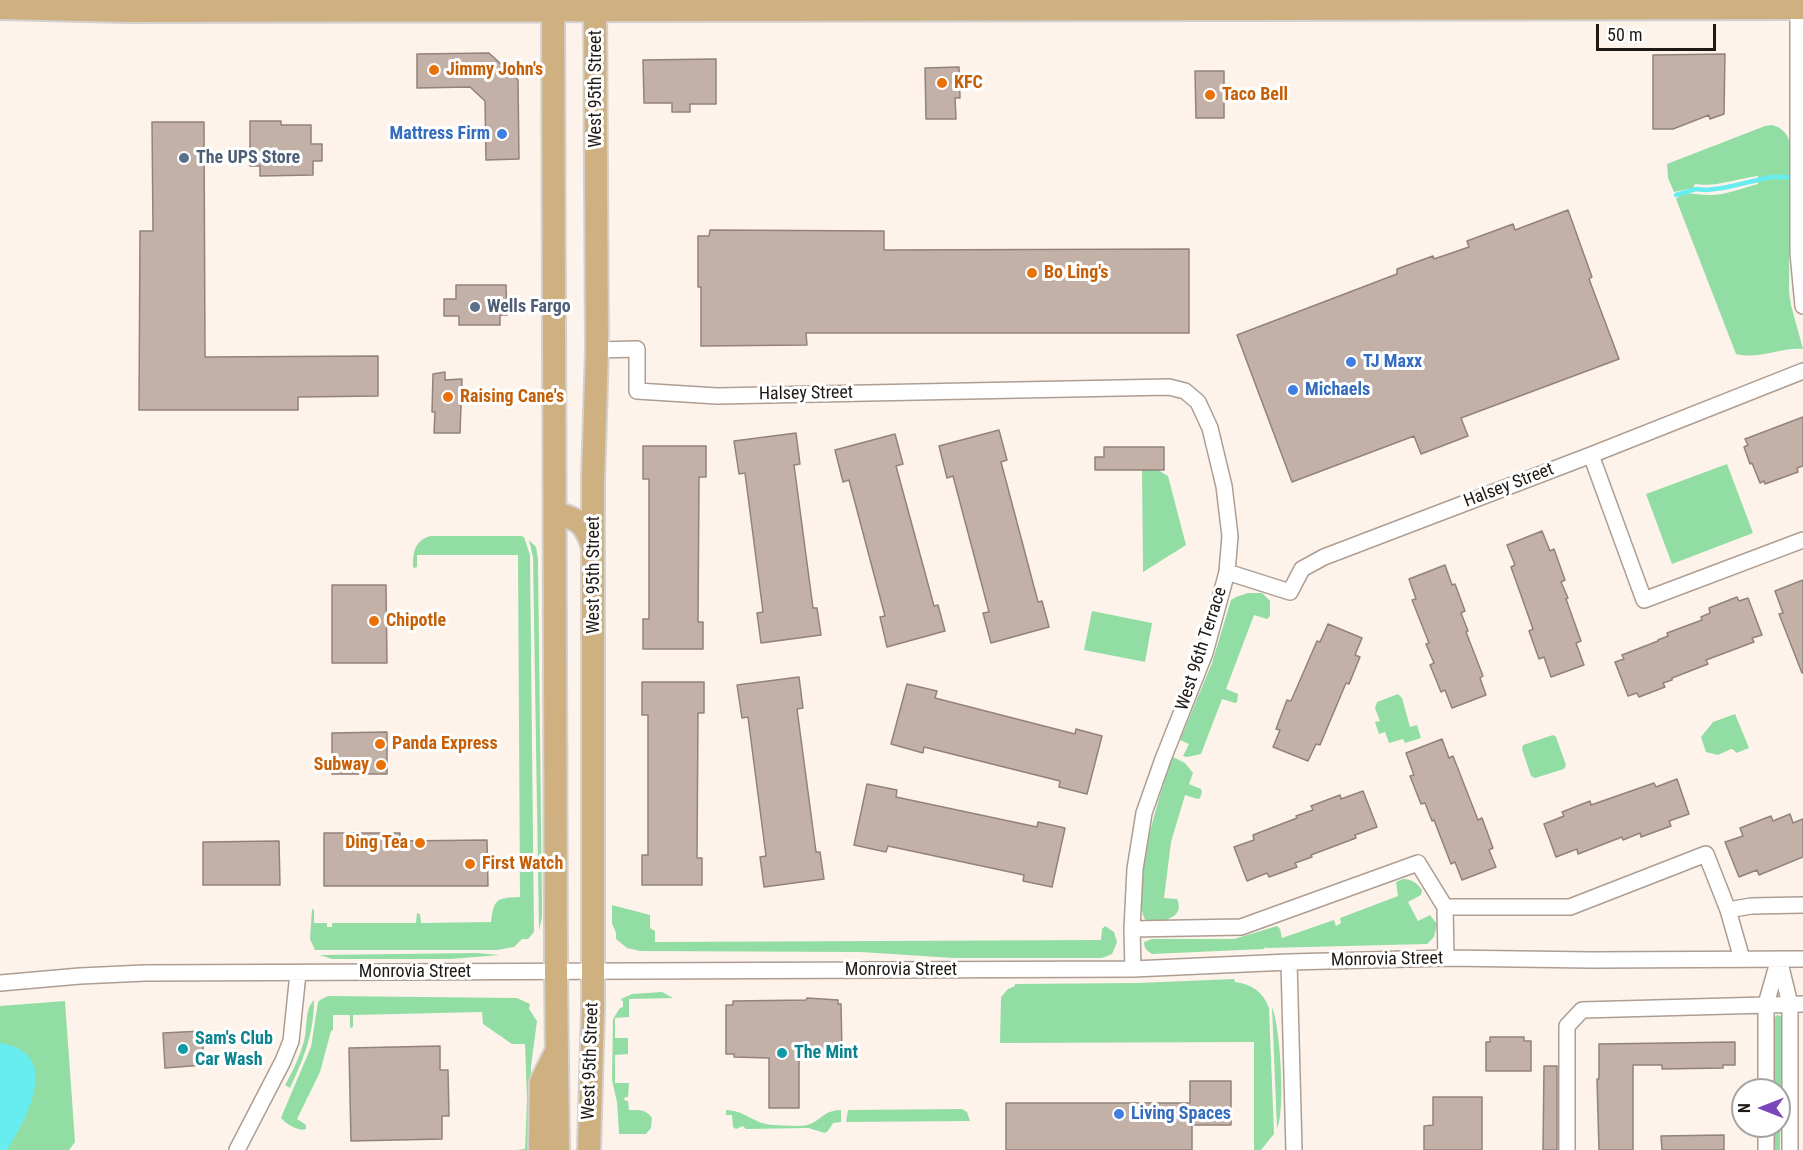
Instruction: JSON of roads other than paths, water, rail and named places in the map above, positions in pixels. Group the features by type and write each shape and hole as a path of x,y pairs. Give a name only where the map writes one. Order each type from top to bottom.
{"main road":[{"path":"0,8 334,5 1801,5"},
{"name":"West 95th Street","path":"553,5 558,1150"},
{"name":"West 95th Street","path":"589,1150 593,971 593,480 597,350 596,5"},
{"path":"555,513 576,504 586,496 593,480"},
{"path":"555,513 575,519 587,529 594,549"},
{"path":"540,1150 540,1082 557,1050"}],"street":[{"path":"1801,5 1798,253 1803,306"},
{"name":"Halsey Street","path":"597,350 637,350 637,391 717,396 1055,389"},
{"name":"Halsey Street","path":"1227,572 1290,592 1302,569 1324,557 1803,371"},
{"name":"West 96th Terrace","path":"1055,389 1169,387 1185,391 1198,402 1210,428 1224,486 1230,536 1227,572 1205,653 1144,813 1135,869 1133,969"},
{"path":"1590,455 1644,600 1803,540"},
{"path":"1445,907 1570,907 1706,854 1728,910 1742,959"},
{"path":"1132,929 1241,927 1418,863 1445,907 1446,958"},
{"path":"1728,910 1751,906 1803,905"},
{"name":"Monrovia Street","path":"0,983 145,973 1133,969 1446,958 1591,960 1803,958"},
{"path":"1766,1078 1766,1004 1779,959"},
{"path":"1779,959 1796,1004 1790,1150"},
{"path":"1289,962 1294,1150"},
{"path":"237,1150 284,1061 291,1041 298,973"},
{"path":"1567,1150 1567,1026 1582,1010 1796,1004"}],"water":[{"path":"0,1043 19,1049 30,1059 35,1073 35,1088 30,1104 7,1150 0,1150"}],"waterway":[{"path":"1676,195 1696,189 1723,188 1771,177 1789,177"}],"place":[{"name":"Jimmy John's","path":"434,70"},
{"name":"KFC","path":"942,83"},
{"name":"Taco Bell","path":"1210,95"},
{"name":"Mattress Firm","path":"502,134"},
{"name":"The UPS Store","path":"184,158"},
{"name":"Bo Ling's","path":"1032,273"},
{"name":"Wells Fargo","path":"475,307"},
{"name":"TJ Maxx","path":"1351,362"},
{"name":"Michaels","path":"1293,390"},
{"name":"Raising Cane's","path":"448,397"},
{"name":"Chipotle","path":"374,621"},
{"name":"Panda Express","path":"380,744"},
{"name":"Subway","path":"381,765"},
{"name":"Ding Tea","path":"420,843"},
{"name":"First Watch","path":"470,864"},
{"name":"Sam's Club Car Wash","path":"183,1049"},
{"name":"The Mint","path":"782,1053"},
{"name":"Living Spaces","path":"1119,1114"}]}
